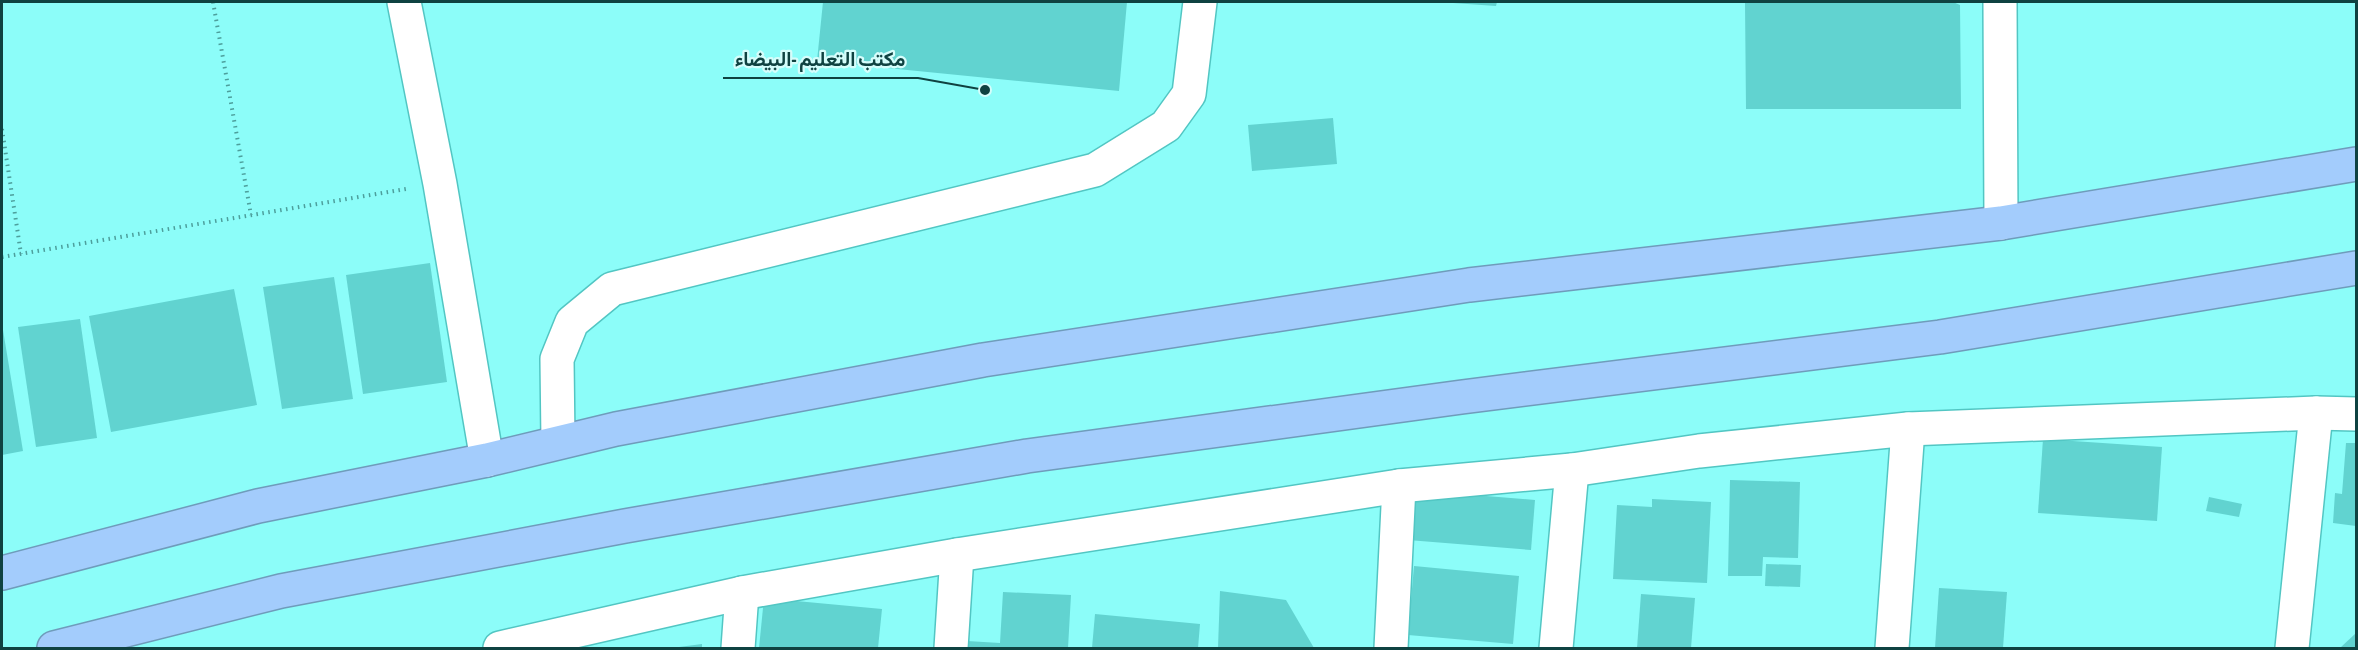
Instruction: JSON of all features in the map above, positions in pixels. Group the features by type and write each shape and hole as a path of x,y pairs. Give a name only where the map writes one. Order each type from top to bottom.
{"highway":[{"path":"2,573 258,506 487,460 628,427 983,360 1469,285 2001,223 2356,164"},
{"path":"54,648 281,591 625,526 1027,456 1450,399 1940,337 2356,268"}],"street":[{"path":"404,2 440,184 487,460"},
{"path":"558,442 557,359 572,322 612,289 1095,170 1166,126 1189,94 1200,2"},
{"path":"2000,2 2001,223"},
{"path":"2292,648 2316,414"},
{"path":"500,648 742,593 957,555 1400,486 1572,470 1699,452 1908,429 2356,414"},
{"path":"1892,648 1908,429"},
{"path":"1556,648 1572,470"},
{"path":"1391,648 1400,486"},
{"path":"951,648 957,555"},
{"path":"738,648 742,593"}],"path":[{"path":"213,2 251,215"},
{"path":"2,129 21,254"},
{"path":"2,257 440,184"}],"building":[{"path":"823,2 1127,2 1119,91 817,61"},
{"path":"1453,2 1497,2 1496,6"},
{"path":"1953,2 1960,5 1961,109 1746,109 1745,3"},
{"path":"1333,118 1337,164 1252,171 1248,125"},
{"path":"430,263 447,382 363,394 346,275"},
{"path":"334,277 353,399 282,409 263,287"},
{"path":"234,289 257,405 111,432 89,316"},
{"path":"80,319 97,438 36,447 18,327"},
{"path":"2,331 23,451 2,455"},
{"path":"2043,439 2162,447 2157,521 2038,513"},
{"path":"2346,443 2356,443 2356,526 2333,523 2335,493 2342,494"},
{"path":"1730,480 1800,482 1798,558 1763,557 1762,576 1728,576"},
{"path":"1413,490 1535,500 1531,550 1408,540"},
{"path":"2209,497 2242,504 2239,517 2206,511"},
{"path":"1652,499 1711,502 1707,583 1613,579 1617,505 1652,507"},
{"path":"1766,564 1801,565 1800,587 1765,586"},
{"path":"1414,566 1519,576 1513,644 1408,635"},
{"path":"1939,588 2007,592 2003,648 1935,648"},
{"path":"1220,591 1286,600 1314,648 1218,648"},
{"path":"1003,592 1071,595 1068,648 966,648 967,641 1000,643"},
{"path":"1641,594 1695,598 1691,648 1637,648"},
{"path":"764,598 882,609 878,648 759,648"},
{"path":"1095,614 1200,624 1198,648 1092,648"},
{"path":"2356,633 2356,648 2340,648"},
{"path":"702,644 702,648 679,648 679,647"}],"place":[{"name":"مكتب التعليم -البيضاء","path":"985,90"}]}
